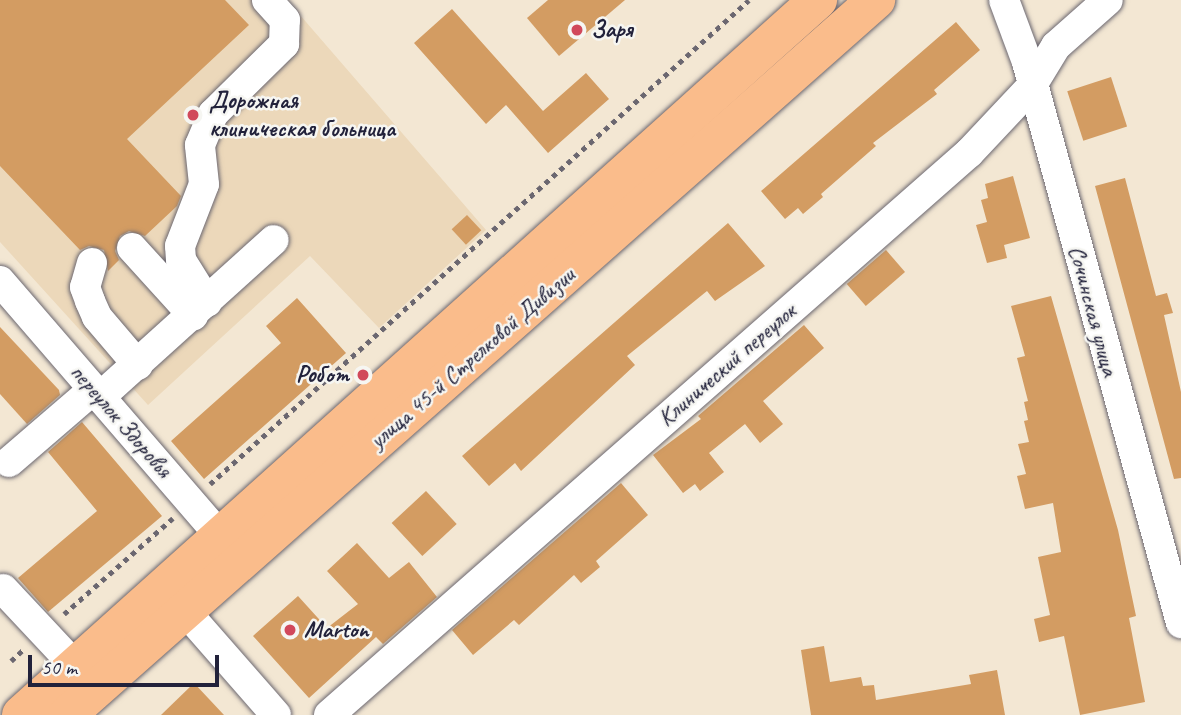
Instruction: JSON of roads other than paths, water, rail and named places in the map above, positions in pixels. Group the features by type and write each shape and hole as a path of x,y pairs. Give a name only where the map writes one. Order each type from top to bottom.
{"main road":[{"name":"улица 45-й Стрелковой Дивизии","path":"67,715 185,611 232,550 818,0"},
{"name":"улица 45-й Стрелковой Дивизии","path":"21,715 76,667 232,550 876,0"}],"street":[{"path":"200,308 181,260 180,246 204,184 200,145 212,114 284,44 285,20 267,0"},
{"name":"Сочинская улица","path":"1004,0 1014,21 1181,623"},
{"name":"Клинический переулок","path":"329,715 959,162 1031,87 1056,46 1108,0"},
{"path":"9,462 97,393 138,365 274,240"},
{"path":"132,248 200,308"},
{"path":"92,263 85,287 97,317 138,365"},
{"name":"переулок Здоровья","path":"0,281 232,550"},
{"path":"3,589 76,667"},
{"path":"185,611 276,715"}],"place":[{"name":"Заря","path":"577,30"},
{"name":"Дорожная клиническая больница","path":"193,115"},
{"name":"Робот","path":"363,375"},
{"name":"Marton","path":"290,630"}]}
